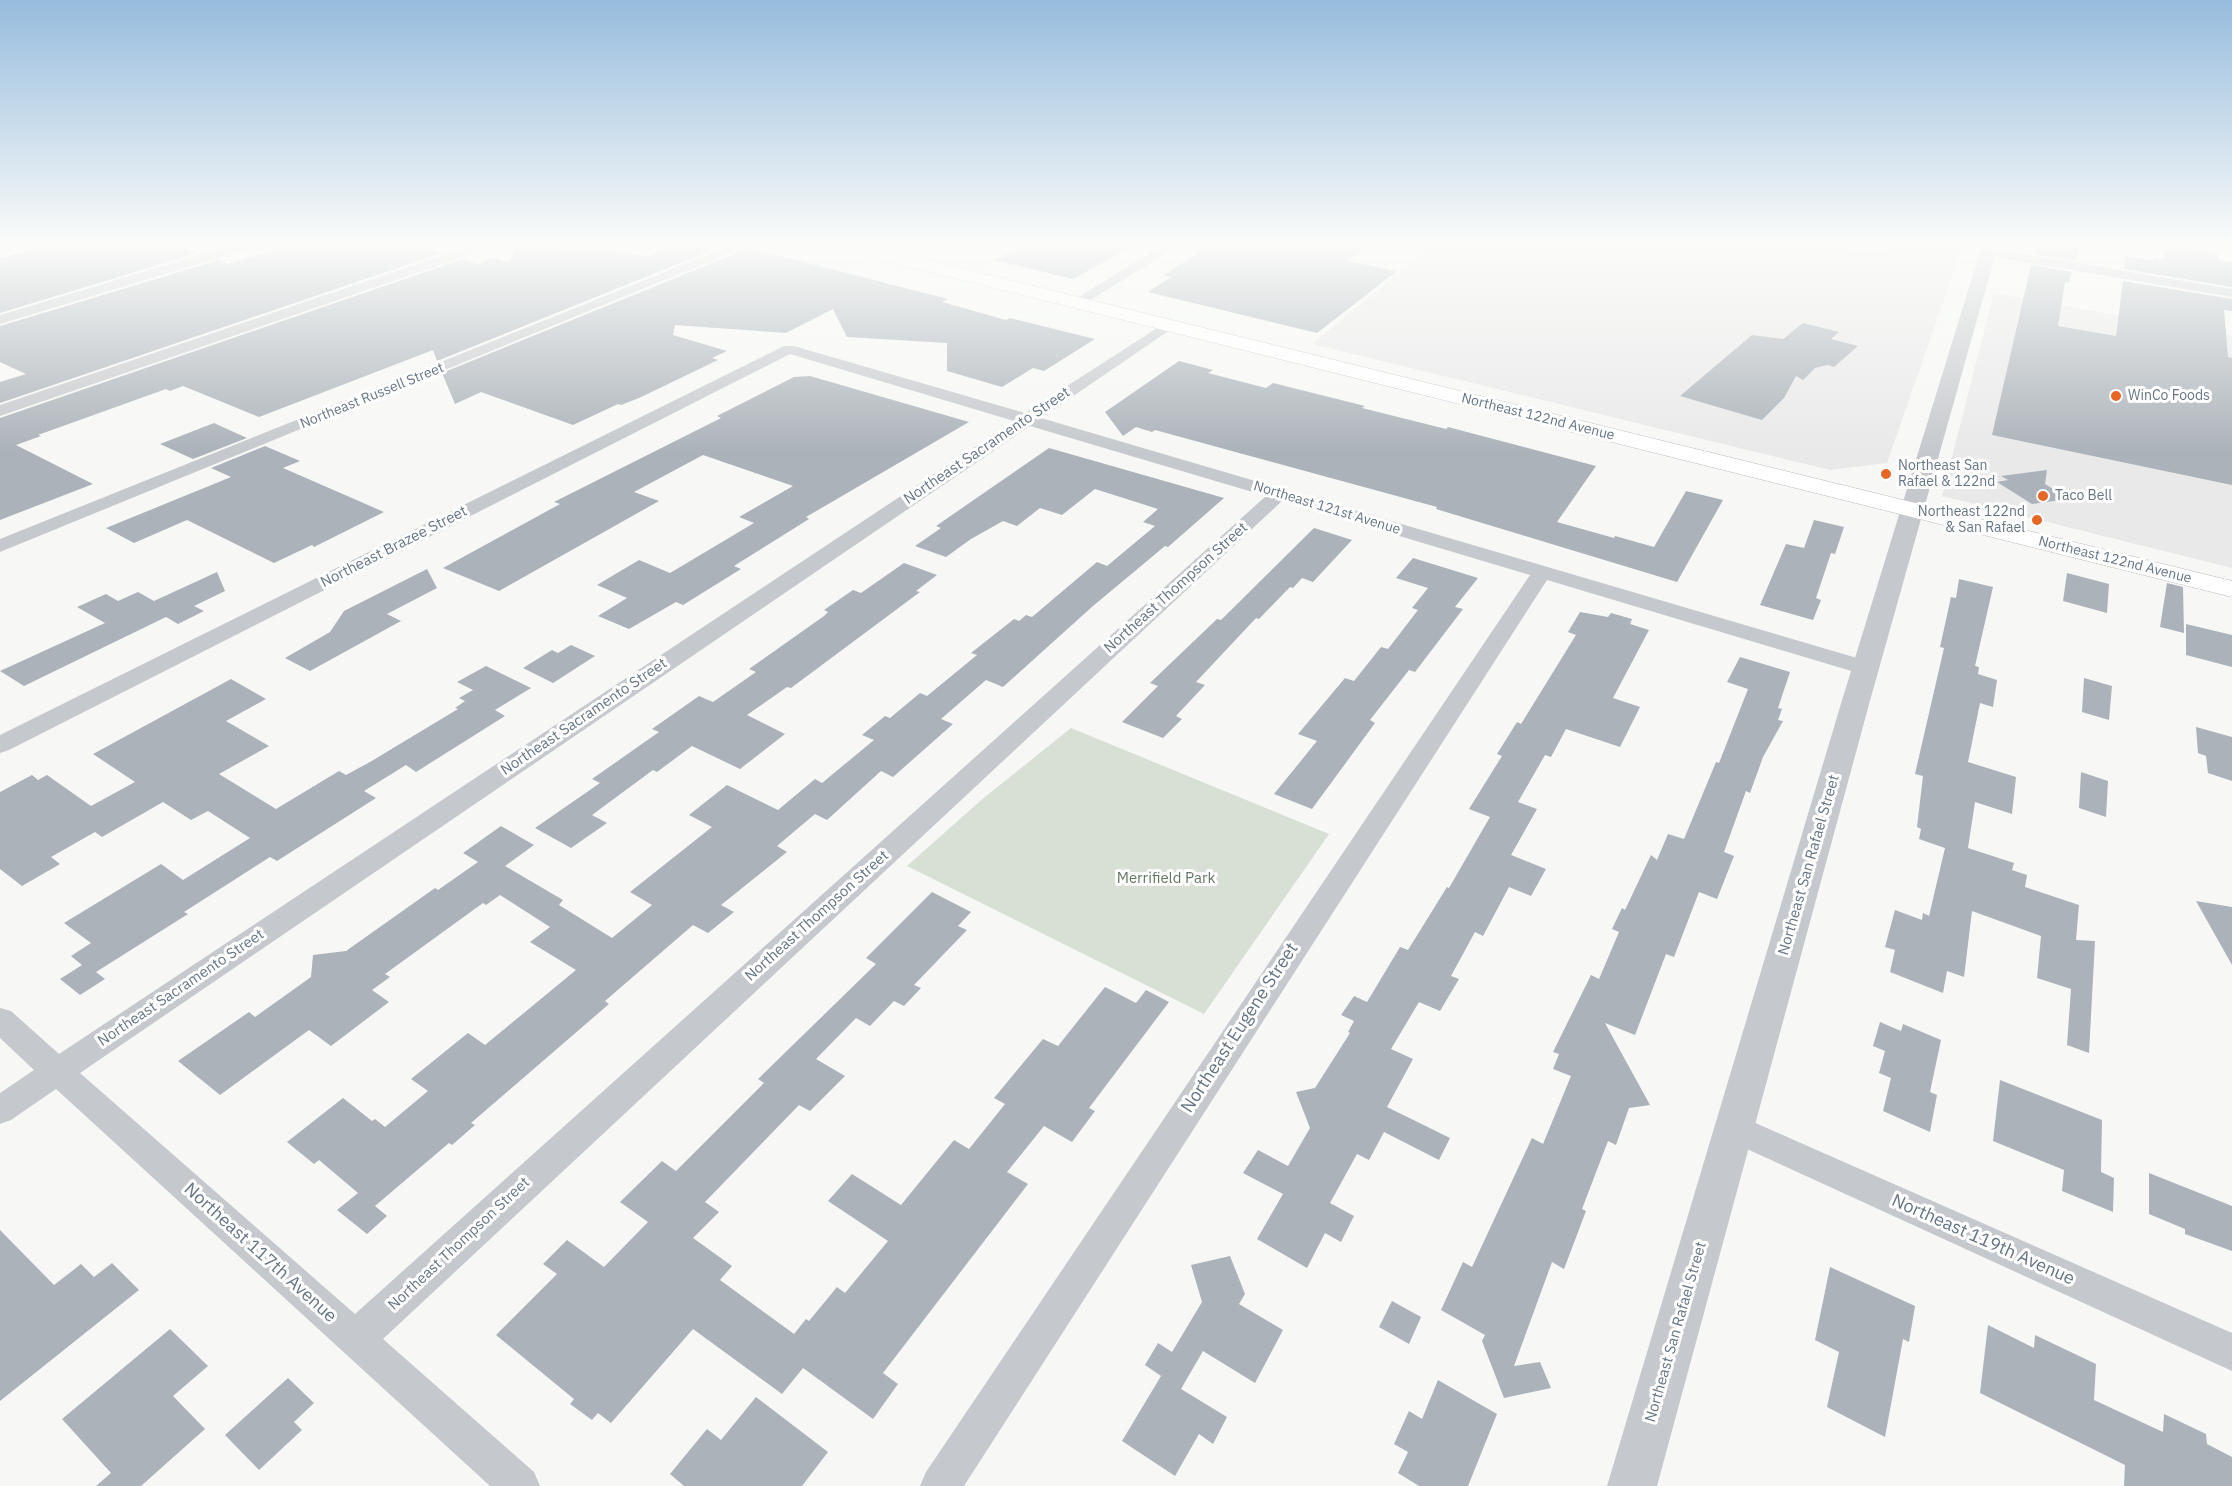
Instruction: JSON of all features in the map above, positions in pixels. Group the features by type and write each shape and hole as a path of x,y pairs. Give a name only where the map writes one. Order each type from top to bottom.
{"main road":[{"name":"Northeast 122nd Avenue","path":"1121,314 2232,589"}],"street":[{"path":"0,320 19,314"},
{"path":"0,411 282,314"},
{"name":"Northeast Russell Street","path":"0,546 573,314"},
{"name":"Northeast San Rafael Street","path":"1632,1486 1911,510 1969,314"},
{"name":"Northeast Sacramento Street","path":"0,1110 1168,326"},
{"name":"Northeast 121st Avenue","path":"789,348 1866,668"},
{"name":"Northeast Brazee Street","path":"0,745 789,348"},
{"name":"Northeast Thompson Street","path":"356,1340 1280,494"},
{"name":"Northeast Eugene Street","path":"940,1486 1542,572"},
{"name":"Northeast 117th Avenue","path":"0,1020 520,1486"},
{"name":"Northeast 119th Avenue","path":"1735,1128 2232,1352"}],"shaded area":[{"path":"1348,314 1939,314 1887,463 1830,470 1312,344"},
{"path":"1989,314 2112,314 2232,336 2232,568 1942,496"}],"green space":[{"name":"Merrifield Park","path":"1071,728 1329,834 1204,1014 907,866 980,801"}],"building":[{"path":"39,314 261,314 0,403 0,382 26,374 0,362 0,326"},
{"path":"302,314 553,314 437,361 433,350 259,417 183,386 170,391 166,389 38,435 41,436 16,445 93,484 0,520 0,418"},
{"path":"586,314 823,314 786,333 675,325 673,335 727,351 712,358 718,360 639,398 618,404 573,425 481,392 455,404 442,373"},
{"path":"836,314 986,314 1095,339 1044,371 1033,368 1002,387 947,371 947,343 847,337"},
{"path":"1240,314 1341,314 1317,333"},
{"name":"WinCo Foods","path":"2020,314 2060,314 2058,326 2116,336 2119,314 2224,314 2228,357 2232,358 2232,485 1992,435"},
{"path":"1803,323 1839,332 1831,339 1858,346 1834,367 1827,365 1815,368 1803,380 1796,376 1784,398 1762,420 1680,396 1752,335 1783,339"},
{"path":"1179,361 1213,370 1208,373 1266,388 1273,383 1365,406 1362,408 1446,429 1448,427 1596,466 1557,522 1614,538 1615,536 1654,547 1686,491 1723,500 1677,582 1436,509 1437,507 1155,430 1152,432 1136,427 1123,436 1105,412"},
{"path":"810,376 969,422 806,517 809,519 734,566 741,569 683,605 676,602 629,629 598,616 627,598 597,585 639,560 670,573 754,523 739,517 793,486 703,455 634,492 659,501 499,591 443,568 560,504 554,502 721,418 717,416 794,377"},
{"path":"214,423 247,438 193,459 160,444"},
{"path":"265,446 300,461 283,468 384,512 314,547 312,545 274,563 187,520 134,543 106,528 231,477 211,468"},
{"path":"1049,448 1224,498 1168,547 1165,546 1093,606 1003,687 986,680 941,719 953,724 893,777 881,771 827,820 815,814 777,846 787,852 721,905 734,912 708,933 693,925 605,1001 609,1004 471,1123 475,1125 452,1145 449,1143 375,1206 387,1216 367,1234 337,1210 358,1193 319,1160 314,1164 287,1142 343,1098 372,1121 375,1119 385,1127 428,1091 411,1079 468,1033 485,1045 576,970 530,942 550,927 500,895 486,905 483,903 385,974 390,977 372,990 389,1002 331,1046 309,1030 220,1095 178,1061 249,1012 255,1017 311,977 313,955 346,951 435,888 438,890 478,862 463,853 501,826 534,845 505,866 563,900 559,905 612,938 652,905 630,892 712,827 689,815 727,785 778,810 815,779 822,783 874,740 862,735 885,716 890,718 920,693 927,696 977,655 971,653 1014,619 1019,621 1026,615 1032,617 1097,562 1107,566 1155,526 1143,522 1158,509 1095,489 1062,515 1040,508 1017,526 1003,521 971,539 946,557 915,546 941,528 936,526"},
{"name":"Taco Bell","path":"2047,470 2045,484 2069,499 2032,504 1997,482 2008,480 2001,476"},
{"path":"1814,520 1844,527 1835,554 1831,553 1816,598 1821,600 1813,620 1760,605 1786,544 1804,548"},
{"path":"1314,528 1352,540 1313,582 1302,578 1259,619 1256,618 1196,682 1205,685 1176,716 1182,719 1163,738 1122,722 1158,686 1150,683 1217,619 1221,620"},
{"path":"1413,558 1478,578 1455,607 1463,609 1415,672 1409,670 1370,720 1375,723 1312,809 1274,794 1317,741 1298,734 1345,678 1354,681 1381,647 1388,649 1418,610 1412,608 1428,588 1396,578"},
{"path":"904,563 937,575 916,591 920,592 791,688 787,687 747,715 785,734 740,769 692,746 657,772 653,770 592,815 607,823 571,848 535,828 600,783 592,779 659,732 652,729 699,696 713,702 756,672 749,669 824,616 828,612 824,610 853,590 861,593"},
{"path":"427,569 437,588 387,614 401,621 310,671 285,658 330,632 344,611"},
{"path":"217,572 225,591 194,606 204,611 178,624 166,617 24,686 0,671 105,623 77,607 106,594 118,601 138,592 154,601"},
{"path":"2067,573 2109,584 2107,613 2063,601"},
{"path":"1959,579 1993,587 1975,666 1979,667 1978,674 1997,680 1993,707 1980,703 1968,762 2016,777 2012,814 1975,802 1968,848 2014,863 2012,870 2027,875 2025,887 2079,905 2076,940 2095,941 2089,1053 2067,1045 2071,989 2037,978 2041,936 1972,911 1964,977 1947,971 1943,993 1890,972 1895,950 1885,947 1895,910 1922,920 1923,913 1929,916 1945,848 1919,839 1921,829 1917,827 1923,776 1915,774 1944,648 1940,647 1951,597 1956,598"},
{"path":"2167,583 2183,587 2184,633 2160,627"},
{"path":"1580,612 1608,617 1611,613 1632,619 1630,624 1649,630 1613,698 1640,707 1620,747 1566,729 1551,757 1545,755 1518,802 1537,809 1511,855 1546,869 1531,896 1509,887 1483,936 1475,932 1451,976 1459,979 1440,1011 1419,1002 1391,1049 1413,1059 1387,1107 1450,1138 1439,1160 1384,1132 1369,1160 1357,1154 1330,1203 1354,1216 1341,1242 1325,1233 1307,1268 1257,1239 1283,1194 1243,1173 1258,1150 1288,1166 1310,1128 1296,1092 1315,1088 1350,1033 1348,1032 1354,1021 1341,1015 1354,996 1367,1002 1400,947 1408,950 1447,887 1449,888 1490,817 1469,809 1502,756 1497,754 1517,722 1521,724 1576,635 1568,632"},
{"path":"2186,624 2232,635 2232,667 2186,655"},
{"path":"571,645 595,656 553,683 523,668 552,650 558,653"},
{"path":"1740,657 1790,672 1778,708 1782,709 1778,720 1783,721 1763,757 1750,793 1746,791 1724,852 1734,856 1717,899 1699,892 1674,957 1666,954 1635,1035 1605,1023 1650,1105 1629,1108 1616,1145 1608,1141 1582,1209 1586,1211 1564,1269 1552,1262 1514,1366 1540,1362 1551,1388 1504,1398 1482,1341 1485,1335 1441,1310 1463,1262 1472,1267 1532,1138 1543,1144 1571,1076 1553,1069 1559,1054 1553,1052 1591,975 1599,979 1619,932 1612,929 1622,908 1625,910 1651,855 1657,860 1668,834 1684,839 1716,762 1719,763 1748,689 1727,682"},
{"path":"486,666 531,688 495,710 505,716 416,772 406,765 364,791 376,798 277,861 270,857 184,912 188,914 96,972 105,979 80,995 60,979 82,965 71,956 91,943 64,923 161,864 183,880 250,838 208,811 191,820 163,802 102,837 95,832 51,857 60,864 22,886 0,869 0,792 32,775 38,780 47,775 91,806 135,782 93,754 231,679 266,699 226,721 269,746 219,774 276,809 339,771 346,775 370,762 458,709 455,708 465,701 459,698 473,690 457,682"},
{"path":"2084,678 2112,686 2109,720 2082,712"},
{"path":"2196,727 2232,737 2232,781 2208,773 2206,756 2198,753"},
{"path":"2081,772 2108,781 2106,817 2079,808"},
{"path":"932,892 971,912 958,926 967,930 914,985 921,988 904,1006 894,1001 870,1026 856,1018 816,1059 845,1076 810,1111 799,1105 705,1202 719,1212 693,1238 732,1266 720,1280 794,1334 806,1319 809,1321 837,1287 845,1293 888,1241 828,1201 852,1174 901,1205 954,1140 969,1149 1005,1104 994,1098 1043,1039 1058,1046 1105,987 1136,1003 1146,990 1169,1002 1089,1108 1095,1111 1072,1142 1044,1126 1007,1172 1028,1184 883,1373 898,1384 873,1419 803,1368 782,1394 693,1329 611,1423 598,1413 592,1420 570,1404 574,1399 496,1335 557,1274 543,1264 567,1240 604,1267 648,1222 620,1202 662,1161 676,1171 764,1083 758,1079 876,964 866,958"},
{"path":"2196,901 2232,907 2232,965"},
{"path":"1880,1022 1901,1031 1903,1024 1941,1040 1930,1092 1937,1095 1930,1132 1883,1111 1891,1078 1879,1073 1885,1051 1873,1046"},
{"path":"2000,1080 2102,1120 2101,1172 2114,1178 2113,1212 2062,1191 2064,1170 1993,1141"},
{"path":"2149,1173 2232,1206 2232,1251 2185,1234 2185,1229 2149,1214"},
{"path":"0,1230 54,1285 81,1264 94,1277 112,1263 139,1290 0,1401"},
{"path":"1230,1256 1245,1294 1239,1304 1283,1330 1255,1383 1203,1351 1181,1389 1227,1417 1213,1444 1199,1434 1175,1476 1122,1441 1161,1376 1145,1365 1158,1343 1172,1352 1202,1302 1191,1265"},
{"path":"1830,1267 1915,1306 1909,1342 1903,1339 1885,1437 1827,1407 1839,1352 1815,1340"},
{"path":"1392,1301 1421,1317 1409,1344 1379,1327"},
{"path":"1988,1325 2034,1348 2035,1335 2096,1364 2094,1400 2163,1432 2164,1414 2206,1434 2207,1444 2232,1457 2232,1486 2124,1486 2125,1465 1980,1393"},
{"path":"170,1329 208,1366 173,1396 205,1429 141,1486 96,1486 111,1473 62,1419"},
{"path":"288,1378 314,1403 294,1422 302,1430 259,1470 225,1435"},
{"path":"1438,1380 1497,1414 1468,1486 1419,1486 1398,1473 1408,1452 1394,1444 1409,1411 1422,1419"},
{"path":"756,1397 828,1452 802,1486 684,1486 670,1474 707,1429 721,1440"}],"place":[{"name":"WinCo Foods","path":"2116,396"},
{"name":"Northeast San Rafael & 122nd","path":"1886,474"},
{"name":"Taco Bell","path":"2043,496"},
{"name":"Northeast 122nd & San Rafael","path":"2037,520"}]}
